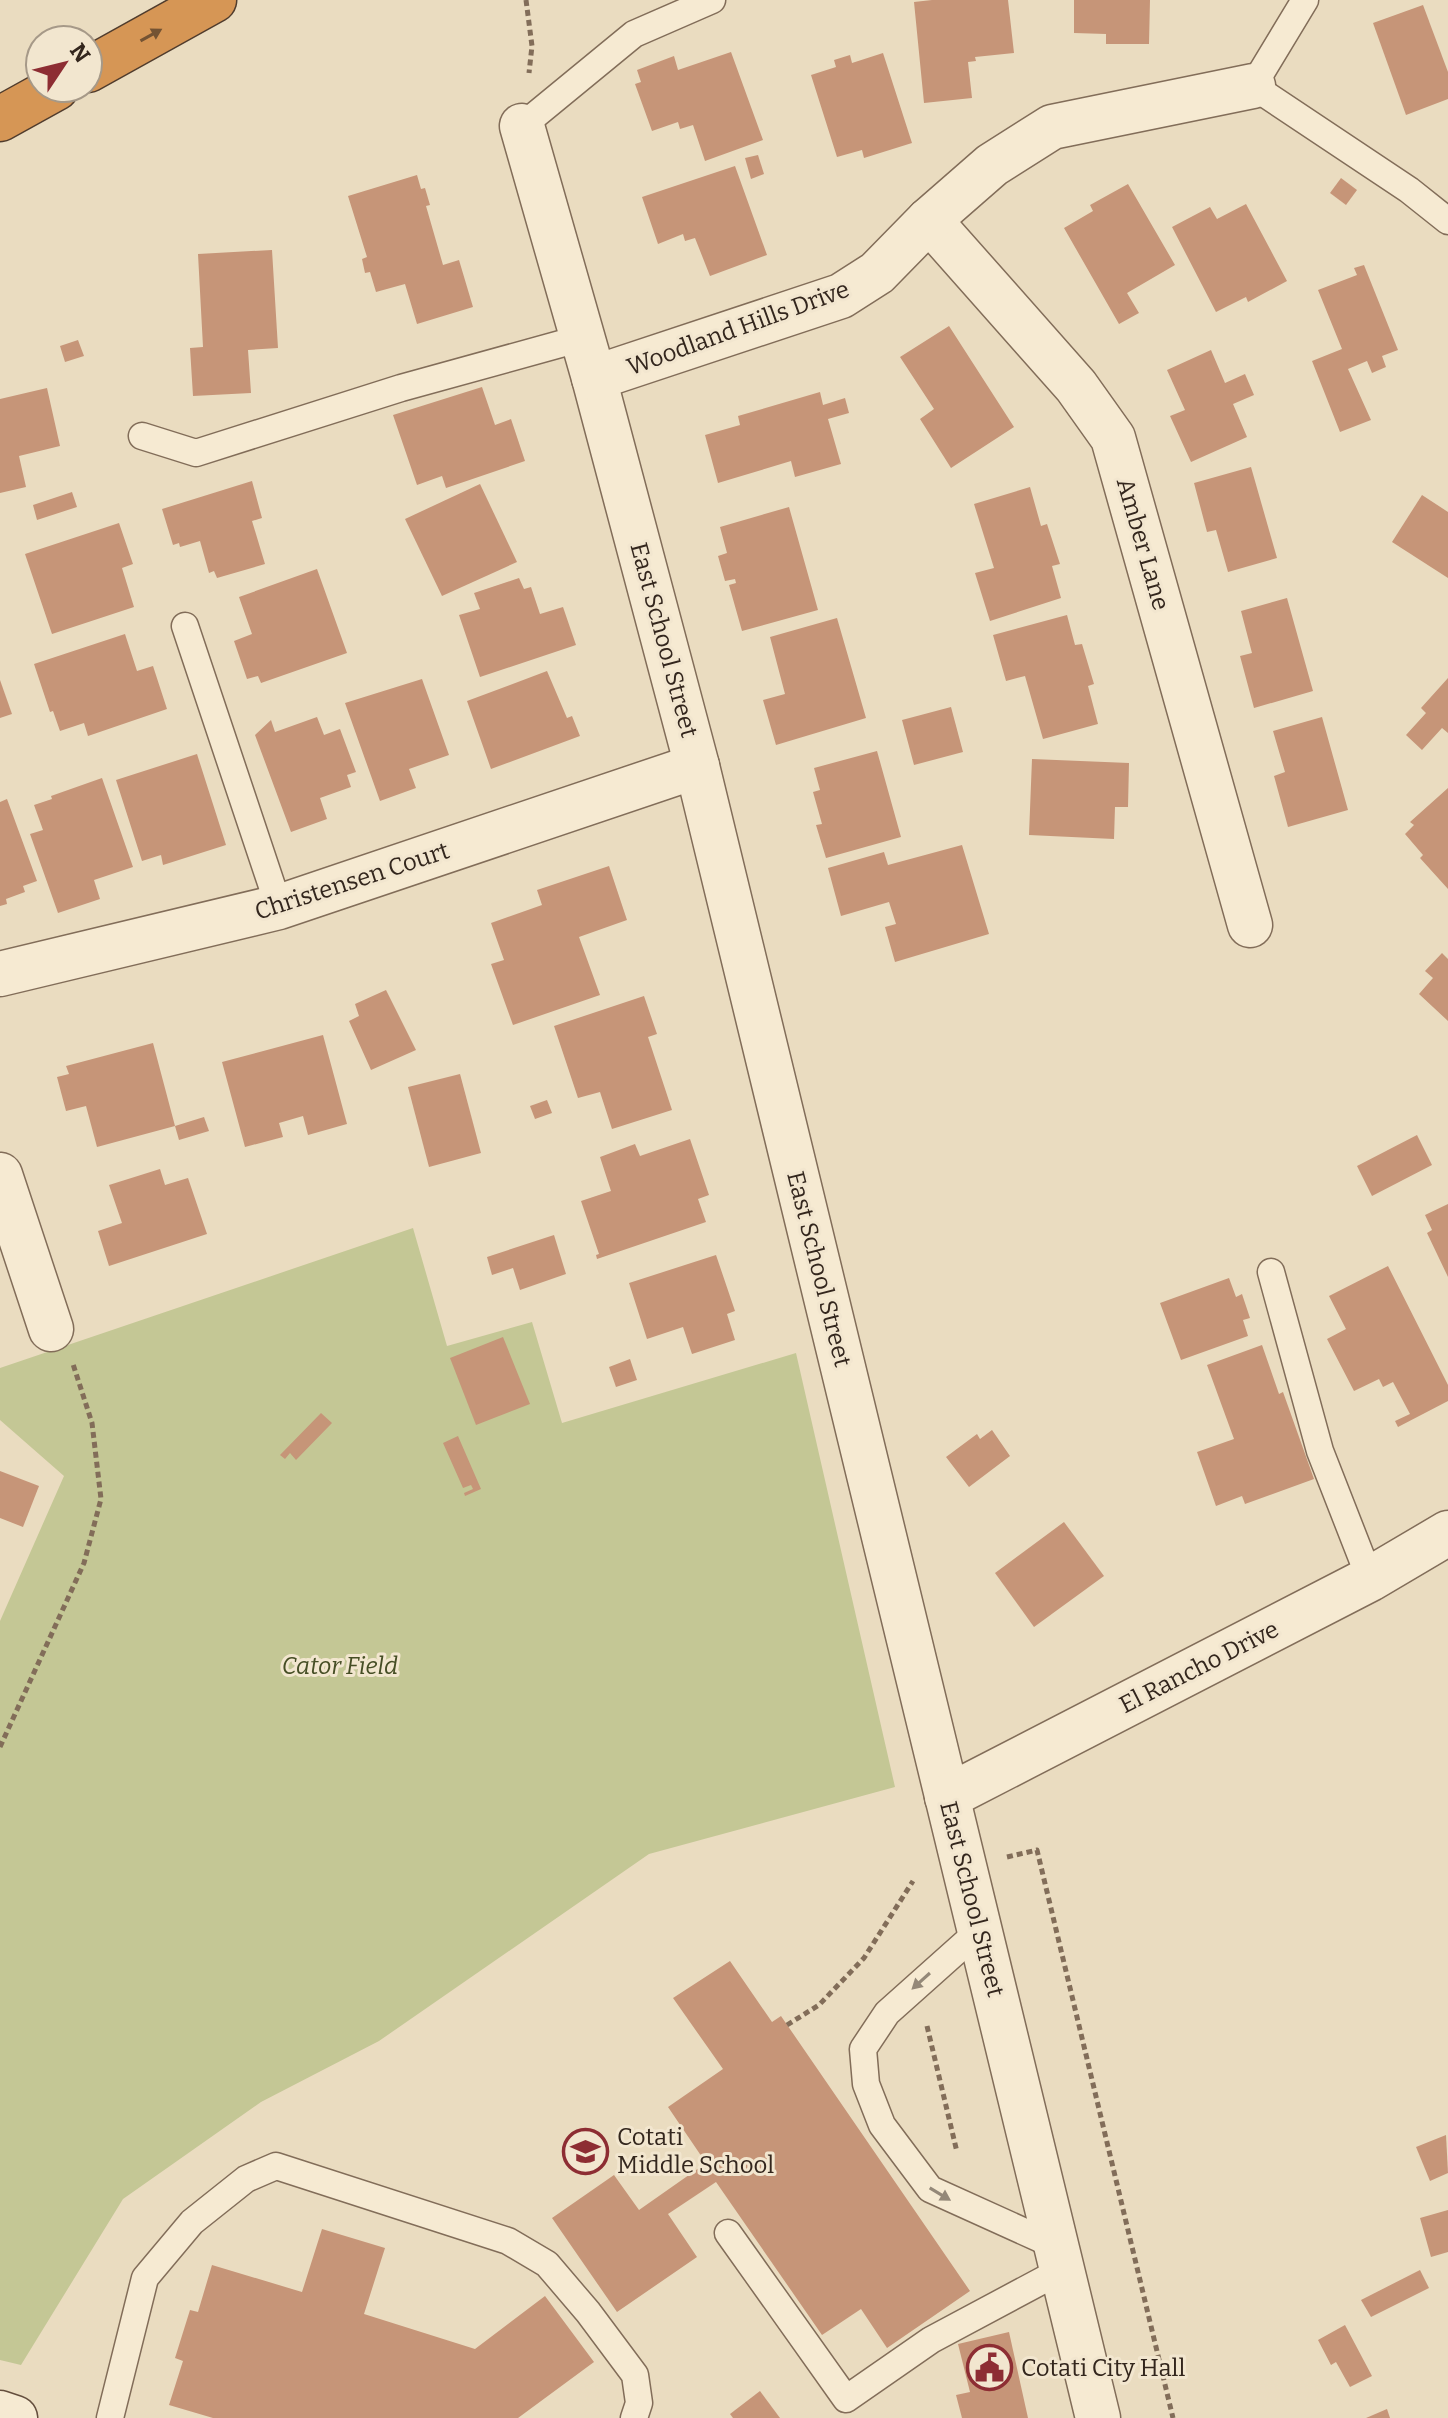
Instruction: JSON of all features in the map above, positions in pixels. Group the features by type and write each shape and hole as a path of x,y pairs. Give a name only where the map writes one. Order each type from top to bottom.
{"highway":[{"path":"104,61 214,0"},
{"path":"0,119 27,104"}],"street":[{"name":"Woodland Hills Drive","path":"588,358 841,296 877,273 929,220 992,165 1052,127 1253,86"},
{"name":"East School Street","path":"522,126 588,358 697,766 1098,2418"},
{"name":"Amber Lane","path":"929,220 1076,386 1113,438 1250,925"},
{"name":"Christensen Court","path":"0,974 279,907 697,766"},
{"path":"0,1175 51,1329"},
{"name":"El Rancho Drive","path":"947,1797 1370,1579 1448,1533"},
{"path":"0,2413 15,2418"}],"lane":[{"path":"522,126 634,34 712,0"},
{"path":"1305,0 1253,86 1409,190 1448,221"},
{"path":"142,436 196,453 401,388 588,358"},
{"path":"185,626 279,907"},
{"path":"1271,1272 1320,1451 1370,1579"},
{"path":"728,2233 848,2408 931,2340 1059,2258 930,2189 882,2125 866,2084 863,2049 887,2013 980,1930"},
{"path":"110,2418 145,2278 192,2222 246,2179 276,2166 508,2241 547,2264 635,2375 639,2403 634,2418"}],"path":[{"path":"522,126 532,46 526,0"},
{"path":"0,1747 84,1563 101,1499 92,1423 81,1383 77,1370 51,1329"},
{"path":"1003,1858 1037,1850 1173,2418"},
{"path":"787,2025 819,2005 864,1958 913,1881"},
{"path":"925,2015 957,2152"}],"green space":[{"name":"Cator Field","path":"413,1228 447,1346 532,1322 562,1423 796,1353 895,1787 649,1854 379,2041 261,2102 123,2199 21,2365 0,2360 0,1621 64,1476 0,1420 0,1368"}],"building":[{"path":"1008,0 1014,53 975,57 976,61 968,62 972,98 924,103 914,2"},
{"path":"1074,0 1150,0 1149,44 1106,44 1106,34 1074,33"},
{"path":"1423,5 1448,72 1448,99 1406,115 1373,23"},
{"path":"731,52 763,140 705,161 693,125 680,129 678,122 652,131 635,84 641,82 637,70 674,56 678,70"},
{"path":"883,53 912,143 864,158 862,150 837,157 811,75 836,67 834,60 850,55 852,63"},
{"path":"758,155 764,174 751,179 745,158"},
{"path":"735,166 767,255 710,276 695,238 685,241 683,234 658,244 642,197"},
{"path":"417,175 430,205 426,206 443,265 459,260 473,307 417,324 405,284 376,292 370,272 365,273 362,259 367,257 348,196"},
{"path":"1341,178 1357,190 1346,205 1330,193"},
{"path":"1128,184 1175,265 1127,293 1139,313 1119,324 1064,228 1093,211 1090,205"},
{"path":"1246,204 1287,281 1248,302 1246,297 1216,312 1172,227 1210,207 1217,219"},
{"path":"272,250 278,348 248,350 251,393 193,396 190,348 203,347 198,254"},
{"path":"1364,265 1398,350 1382,356 1386,367 1372,373 1367,361 1348,369 1371,420 1340,432 1312,361 1342,349 1318,290 1357,275 1354,268"},
{"path":"949,326 1014,427 951,468 920,419 934,409 900,357"},
{"path":"78,340 84,356 65,362 60,346"},
{"path":"1211,350 1225,383 1245,374 1254,395 1233,404 1247,437 1191,462 1170,416 1185,410 1167,370"},
{"path":"482,387 495,425 511,419 525,461 446,488 442,476 417,485 393,415"},
{"path":"47,388 60,446 19,456 26,487 0,493 0,399"},
{"path":"820,392 823,405 845,398 849,413 828,419 841,464 795,477 791,461 718,483 705,435 740,425 738,416"},
{"path":"1251,467 1277,558 1228,572 1216,530 1207,532 1194,483"},
{"path":"252,481 262,518 252,521 265,564 217,578 214,571 209,573 200,541 180,547 179,543 173,545 162,509"},
{"path":"480,484 517,562 442,596 405,519"},
{"path":"1030,487 1041,526 1047,524 1060,564 1052,566 1061,598 990,621 975,573 994,568 974,504"},
{"path":"72,492 77,507 37,520 33,505"},
{"path":"1422,495 1448,512 1448,578 1392,542"},
{"path":"789,507 818,610 742,631 729,585 736,583 735,579 725,581 718,556 727,553 720,527"},
{"path":"119,523 133,564 122,568 134,607 52,634 25,554"},
{"path":"317,569 347,653 261,683 258,676 247,679 234,641 252,634 239,597"},
{"path":"519,578 524,589 531,587 540,614 563,607 576,645 480,677 459,615 480,609 474,593"},
{"path":"1287,598 1313,691 1254,708 1240,656 1252,653 1241,611"},
{"path":"1067,615 1075,645 1082,644 1094,684 1088,686 1098,724 1043,739 1025,676 1006,681 993,635"},
{"path":"837,618 866,718 776,745 763,700 785,694 770,637"},
{"path":"125,634 137,671 153,666 167,709 88,736 84,723 60,731 53,711 50,712 34,664"},
{"path":"547,671 567,718 572,716 580,736 491,769 467,701"},
{"path":"1448,678 1448,733 1442,728 1422,750 1406,735 1426,713 1421,708"},
{"path":"422,679 449,755 409,769 416,788 380,801 345,703"},
{"path":"0,680 12,714 0,718"},
{"path":"951,707 963,752 914,765 902,720"},
{"path":"317,717 324,735 340,729 356,772 347,775 351,787 320,798 327,819 291,832 255,735 271,720 275,732"},
{"path":"1322,717 1348,810 1288,827 1274,776 1285,772 1273,731"},
{"path":"877,751 901,837 826,858 816,825 822,824 813,792 820,790 814,768"},
{"path":"197,754 226,845 163,865 161,855 142,861 116,780"},
{"path":"1032,759 1129,763 1128,807 1115,807 1114,839 1029,835"},
{"path":"102,778 133,867 94,880 100,899 58,913 30,834 43,830 34,805"},
{"path":"1448,788 1448,889 1420,858 1423,855 1405,834 1414,825 1410,822"},
{"path":"7,799 37,881 23,886 25,892 6,899 7,904 0,906 0,802"},
{"path":"962,845 989,934 895,962 885,927 896,924 889,902 841,916 828,868 884,852 888,865"},
{"path":"609,866 627,920 579,937 600,995 513,1025 491,964 504,960 491,923 542,905 537,890"},
{"path":"1442,953 1448,959 1448,1021 1419,994 1433,978 1425,971"},
{"path":"386,990 416,1050 371,1070 349,1021 359,1016 355,1004"},
{"path":"644,996 657,1034 648,1037 672,1110 612,1129 600,1092 578,1098 554,1026"},
{"path":"323,1035 347,1124 308,1135 303,1116 279,1123 283,1137 245,1147 222,1062"},
{"path":"153,1043 175,1126 97,1147 86,1106 66,1111 57,1077 69,1074 66,1066"},
{"path":"460,1074 481,1153 429,1167 408,1087"},
{"path":"547,1100 552,1113 535,1119 530,1106"},
{"path":"204,1117 209,1131 179,1140 175,1126"},
{"path":"1417,1135 1432,1165 1372,1196 1357,1166"},
{"path":"690,1139 709,1195 698,1199 706,1222 597,1259 596,1255 599,1254 581,1201 611,1191 600,1157 635,1144 640,1156"},
{"path":"160,1169 165,1185 188,1178 207,1234 109,1266 98,1231 122,1223 109,1185"},
{"path":"1448,1204 1448,1277 1427,1233 1432,1230 1425,1215"},
{"path":"554,1235 566,1274 520,1290 513,1268 492,1275 487,1257"},
{"path":"716,1255 735,1311 727,1314 735,1340 692,1354 683,1327 647,1339 629,1283"},
{"path":"1388,1266 1448,1385 1448,1401 1398,1427 1395,1421 1410,1414 1393,1382 1383,1387 1379,1379 1354,1391 1327,1339 1346,1329 1329,1296"},
{"path":"1229,1278 1236,1297 1242,1294 1250,1318 1243,1320 1248,1336 1181,1360 1160,1303"},
{"path":"503,1337 530,1404 476,1425 450,1358"},
{"path":"1262,1345 1279,1394 1283,1392 1314,1479 1245,1504 1242,1496 1216,1506 1197,1452 1234,1439 1207,1365"},
{"path":"630,1359 637,1380 616,1387 609,1367"},
{"path":"321,1413 332,1423 296,1460 290,1453 285,1459 280,1455"},
{"path":"992,1430 1010,1456 969,1487 946,1457 977,1434 980,1439"},
{"path":"458,1436 481,1489 465,1496 464,1493 473,1489 471,1485 463,1488 443,1443"},
{"path":"0,1471 39,1486 23,1527 0,1518"},
{"path":"1064,1522 1104,1576 1034,1627 995,1573"},
{"path":"730,1961 772,2022 781,2016 970,2291 887,2348 861,2309 822,2335 716,2182 668,2214 697,2257 617,2312 552,2218 614,2175 639,2210 706,2163 668,2107 723,2069 673,1998"},
{"path":"1446,2135 1448,2173 1430,2181 1416,2147"},
{"path":"1448,2210 1448,2252 1431,2257 1420,2218"},
{"path":"322,2229 385,2248 364,2314 475,2349 545,2296 594,2362 518,2418 213,2418 169,2405 183,2361 175,2358 190,2310 198,2312 212,2265 302,2292"},
{"path":"1420,2270 1429,2288 1371,2317 1361,2300"},
{"path":"1345,2325 1372,2376 1350,2387 1336,2362 1331,2365 1318,2340"},
{"name":"Cotati City Hall","path":"1009,2332 1028,2418 962,2418 956,2395 970,2392 958,2344"},
{"path":"760,2391 780,2418 733,2418 730,2414"},
{"path":"1387,2409 1390,2418 1366,2418"}],"place":[{"name":"Cotati Middle School","path":"586,2151"},
{"name":"Cotati City Hall","path":"990,2368"}]}
